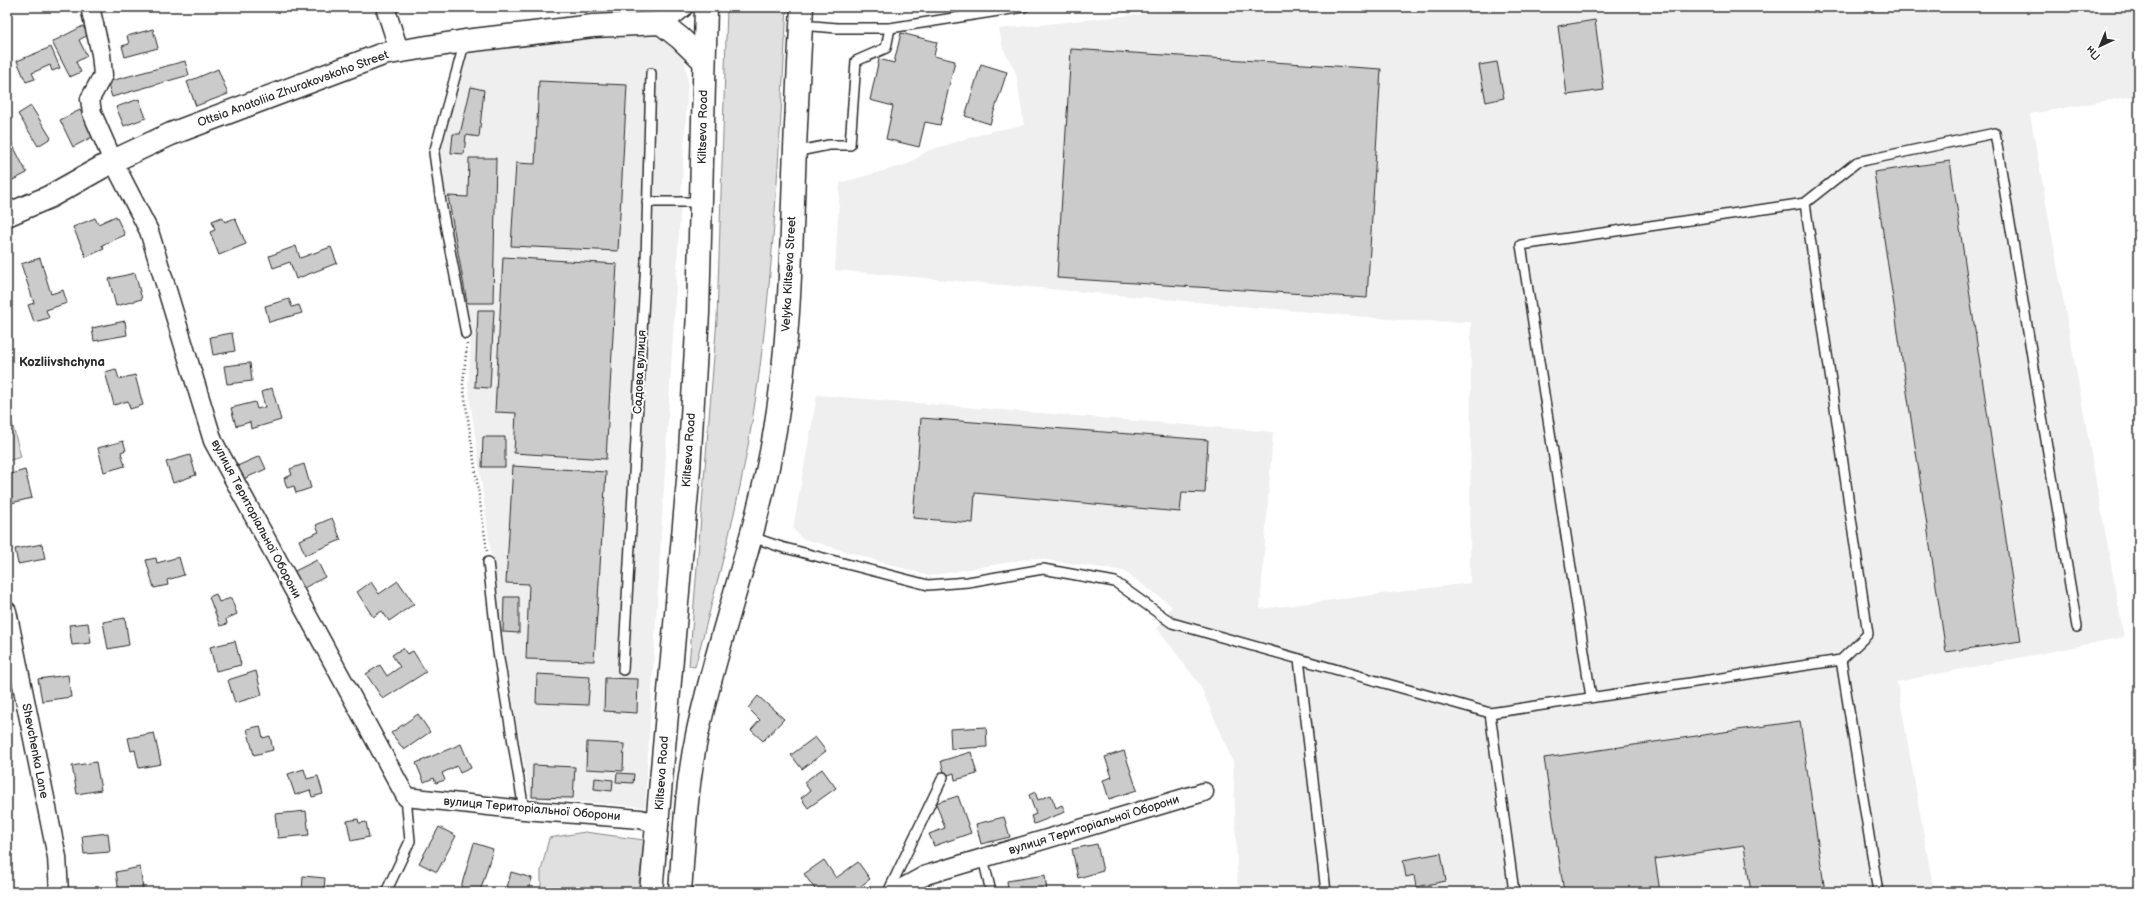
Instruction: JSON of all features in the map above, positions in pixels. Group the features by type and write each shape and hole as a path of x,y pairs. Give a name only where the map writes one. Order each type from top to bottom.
{"main road":[{"path":"681,7 661,15 680,38 704,61"},
{"name":"Kiltseva Road","path":"651,892 659,824 661,765 689,469 698,313 706,7"},
{"name":"Ottsia Anatoliia Zhurakovskoho Street","path":"7,215 49,196 114,161 172,134 357,62 399,50 593,26 661,15"},
{"name":"Velyka Kiltseva Street","path":"752,537 766,477 781,386 790,284 794,152 802,16"},
{"path":"680,892 687,798 696,736 715,664 752,537"}],"street":[{"name":"вулиця Територіальної Оборони","path":"90,7 101,54 102,75 90,99 92,113 149,231 213,441 406,797 524,810 640,819 659,824"},
{"path":"385,7 399,50"},
{"name":"Shevchenka Lane","path":"7,611 57,857 60,892"},
{"name":"вулиця Територіальної Оборони","path":"895,892 926,875 1204,792"}],"lane":[{"path":"802,16 890,28 1024,7"},
{"path":"794,152 829,145 850,146 856,61 886,48 890,28"},
{"path":"465,41 434,153 441,203 466,334"},
{"name":"Садова вулиця","path":"623,670 645,277 651,72"},
{"path":"1591,697 1521,245 1804,203 1857,162 1995,133 2077,627"},
{"path":"647,202 702,202"},
{"path":"752,537 781,547 928,585 968,582 1043,569 1115,582 1172,623 1490,713 1841,660 1868,634 1804,203"},
{"path":"488,562 498,652 524,810"},
{"path":"1299,659 1326,892"},
{"path":"1841,660 1878,892"},
{"path":"1490,713 1514,892"},
{"path":"888,892 943,777"},
{"name":"вулиця Територіальної Оборони","path":"386,892 410,841 406,797"},
{"path":"984,858 991,892"}],"path":[{"path":"466,334 463,384 476,466 476,484 482,509 488,562"}],"shaded area":[{"path":"727,7 787,7 771,267 766,319 752,422 741,484 695,667 689,666 717,319"},
{"path":"1209,7 2139,7 2139,95 2030,114 2124,637 1897,682 1934,892 1238,892 1233,762 1200,685 1157,628 1172,606 1124,571 1033,558 929,576 801,538 793,528 817,395 1273,432 1260,609 1470,583 1471,322 1411,321 835,270 840,183 908,164 927,151 992,131 1024,125 1016,73 1003,48 999,29"},
{"path":"611,32 646,32 661,35 675,44 685,62 688,82 645,807 530,798 506,663 468,385 471,341 470,327 446,202 440,151 465,53"},
{"path":"7,404 21,457 7,461"},
{"path":"585,832 644,840 638,892 541,892 541,871 549,838"}],"building":[{"path":"1595,20 1604,90 1567,95 1558,26"},
{"path":"83,26 88,35 79,40 87,56 76,62 81,72 70,77 52,42"},
{"path":"153,29 158,48 125,57 122,46 129,44 127,36"},
{"path":"901,33 937,42 934,56 955,61 940,125 925,122 919,147 886,139 893,106 870,100 879,59 894,63"},
{"path":"51,47 60,68 52,71 50,65 32,73 35,79 26,82 17,61"},
{"path":"1071,49 1381,69 1367,298 1057,278"},
{"path":"185,61 189,75 112,97 107,82"},
{"path":"1497,62 1504,98 1486,102 1479,65"},
{"path":"981,64 1007,72 990,124 965,116"},
{"path":"218,69 228,94 196,106 187,82"},
{"path":"539,81 627,85 618,251 511,246 516,163 535,164"},
{"path":"471,87 484,90 479,137 466,135 464,154 451,153 453,134 460,134"},
{"path":"139,99 146,118 124,126 116,107"},
{"path":"31,106 51,138 38,146 18,114"},
{"path":"80,110 94,136 73,147 60,120"},
{"path":"7,134 27,173 7,183"},
{"path":"469,158 496,158 493,303 467,303 448,196 468,197"},
{"path":"1950,161 2021,641 1946,652 1874,172"},
{"path":"116,216 125,235 102,245 104,249 86,257 73,227 95,218 98,224"},
{"path":"222,217 225,222 235,218 246,244 219,255 210,232 215,230 212,221"},
{"path":"296,246 300,258 331,247 337,263 296,279 290,262 273,268 269,256"},
{"path":"503,257 617,264 606,459 514,453 516,413 495,412"},
{"path":"40,258 51,294 63,290 67,303 46,310 49,318 34,322 28,305 34,303 21,264"},
{"path":"135,273 142,299 116,306 109,279"},
{"path":"289,299 292,307 299,305 302,313 269,322 265,306"},
{"path":"478,310 494,310 490,388 475,387"},
{"path":"125,321 127,335 94,341 92,328"},
{"path":"232,333 235,351 213,355 210,337"},
{"path":"250,363 252,381 227,384 224,366"},
{"path":"116,369 119,379 135,375 143,405 130,409 128,401 114,405 105,372"},
{"path":"272,388 281,420 251,429 250,422 236,426 231,408 255,402 257,409 265,407 261,392"},
{"path":"921,418 1208,440 1205,493 1182,492 1180,512 975,493 973,523 913,518"},
{"path":"483,437 505,437 505,467 482,467"},
{"path":"123,441 126,450 121,452 125,466 104,472 98,448"},
{"path":"190,455 196,475 173,483 166,462"},
{"path":"260,456 266,469 241,480 235,467"},
{"path":"304,464 311,488 296,493 294,486 287,488 284,478 292,475 290,469"},
{"path":"513,466 606,472 594,661 526,659 529,584 506,583"},
{"path":"25,470 32,498 7,504 7,475"},
{"path":"332,518 341,540 305,555 299,540 319,532 316,525"},
{"path":"42,544 45,559 18,564 15,549"},
{"path":"179,557 184,575 167,580 168,585 154,588 146,560 156,558 157,563"},
{"path":"317,560 325,577 298,591 289,574"},
{"path":"398,581 414,604 389,621 382,611 373,617 357,592 371,582 379,594"},
{"path":"216,594 219,602 231,598 237,614 226,619 227,624 220,626 209,597"},
{"path":"504,597 519,597 519,633 503,632"},
{"path":"125,618 129,645 108,649 103,622"},
{"path":"88,623 91,643 72,645 69,625"},
{"path":"235,641 241,665 216,671 210,647"},
{"path":"403,648 407,654 413,651 426,672 383,699 366,674 380,665 387,676 400,667 392,655"},
{"path":"256,671 262,695 235,703 228,680"},
{"path":"537,674 590,677 588,705 536,703"},
{"path":"68,675 71,697 42,701 38,679"},
{"path":"605,678 638,679 637,713 604,711"},
{"path":"758,696 784,719 763,741 751,730 760,720 748,708"},
{"path":"418,714 430,732 404,750 391,733"},
{"path":"1800,721 1825,892 1751,892 1744,846 1655,859 1660,892 1564,892 1544,758"},
{"path":"260,726 263,738 270,736 273,750 254,755 247,729"},
{"path":"986,727 987,747 951,749 950,729"},
{"path":"154,733 161,764 139,768 135,750 131,751 128,738"},
{"path":"815,737 826,751 802,769 791,755"},
{"path":"587,742 624,744 623,771 586,769"},
{"path":"461,744 471,768 460,773 457,766 442,773 445,780 436,783 434,778 424,782 416,763"},
{"path":"1124,751 1137,790 1109,799 1103,780 1112,777 1105,757"},
{"path":"971,752 977,774 955,780 954,773 945,776 941,761"},
{"path":"96,762 101,790 77,794 72,766"},
{"path":"533,765 575,767 573,798 532,797"},
{"path":"304,769 307,779 318,776 323,794 312,797 310,790 295,795 288,774"},
{"path":"822,769 836,788 808,808 801,798 810,791 804,782"},
{"path":"617,773 634,774 633,783 616,782"},
{"path":"595,778 613,780 612,791 594,789"},
{"path":"1035,792 1038,800 1051,795 1056,808 1062,805 1065,812 1034,824 1031,816 1036,814 1029,795"},
{"path":"958,796 971,833 934,846 929,834 945,828 936,803"},
{"path":"306,811 309,835 278,838 275,814"},
{"path":"1004,817 1010,837 981,844 976,824"},
{"path":"358,819 359,823 366,822 369,837 351,841 347,821"},
{"path":"439,827 456,836 437,872 419,863"},
{"path":"108,833 110,852 84,854 82,836"},
{"path":"474,843 493,849 480,892 461,887"},
{"path":"1097,844 1103,871 1078,878 1072,849"},
{"path":"1441,853 1446,881 1416,887 1414,875 1406,877 1403,860"},
{"path":"824,860 836,878 858,862 870,879 853,892 817,892 804,874"},
{"path":"140,867 143,889 119,892 116,872"},
{"path":"511,872 532,878 528,892 506,892"},
{"path":"1045,875 1047,892 1008,892 1007,881"},
{"path":"303,876 325,878 324,889 334,890 333,892 302,892"},
{"path":"920,887 922,892 910,892"}],"district":[{"name":"Kozliivshchyna","path":"62,362"}]}
